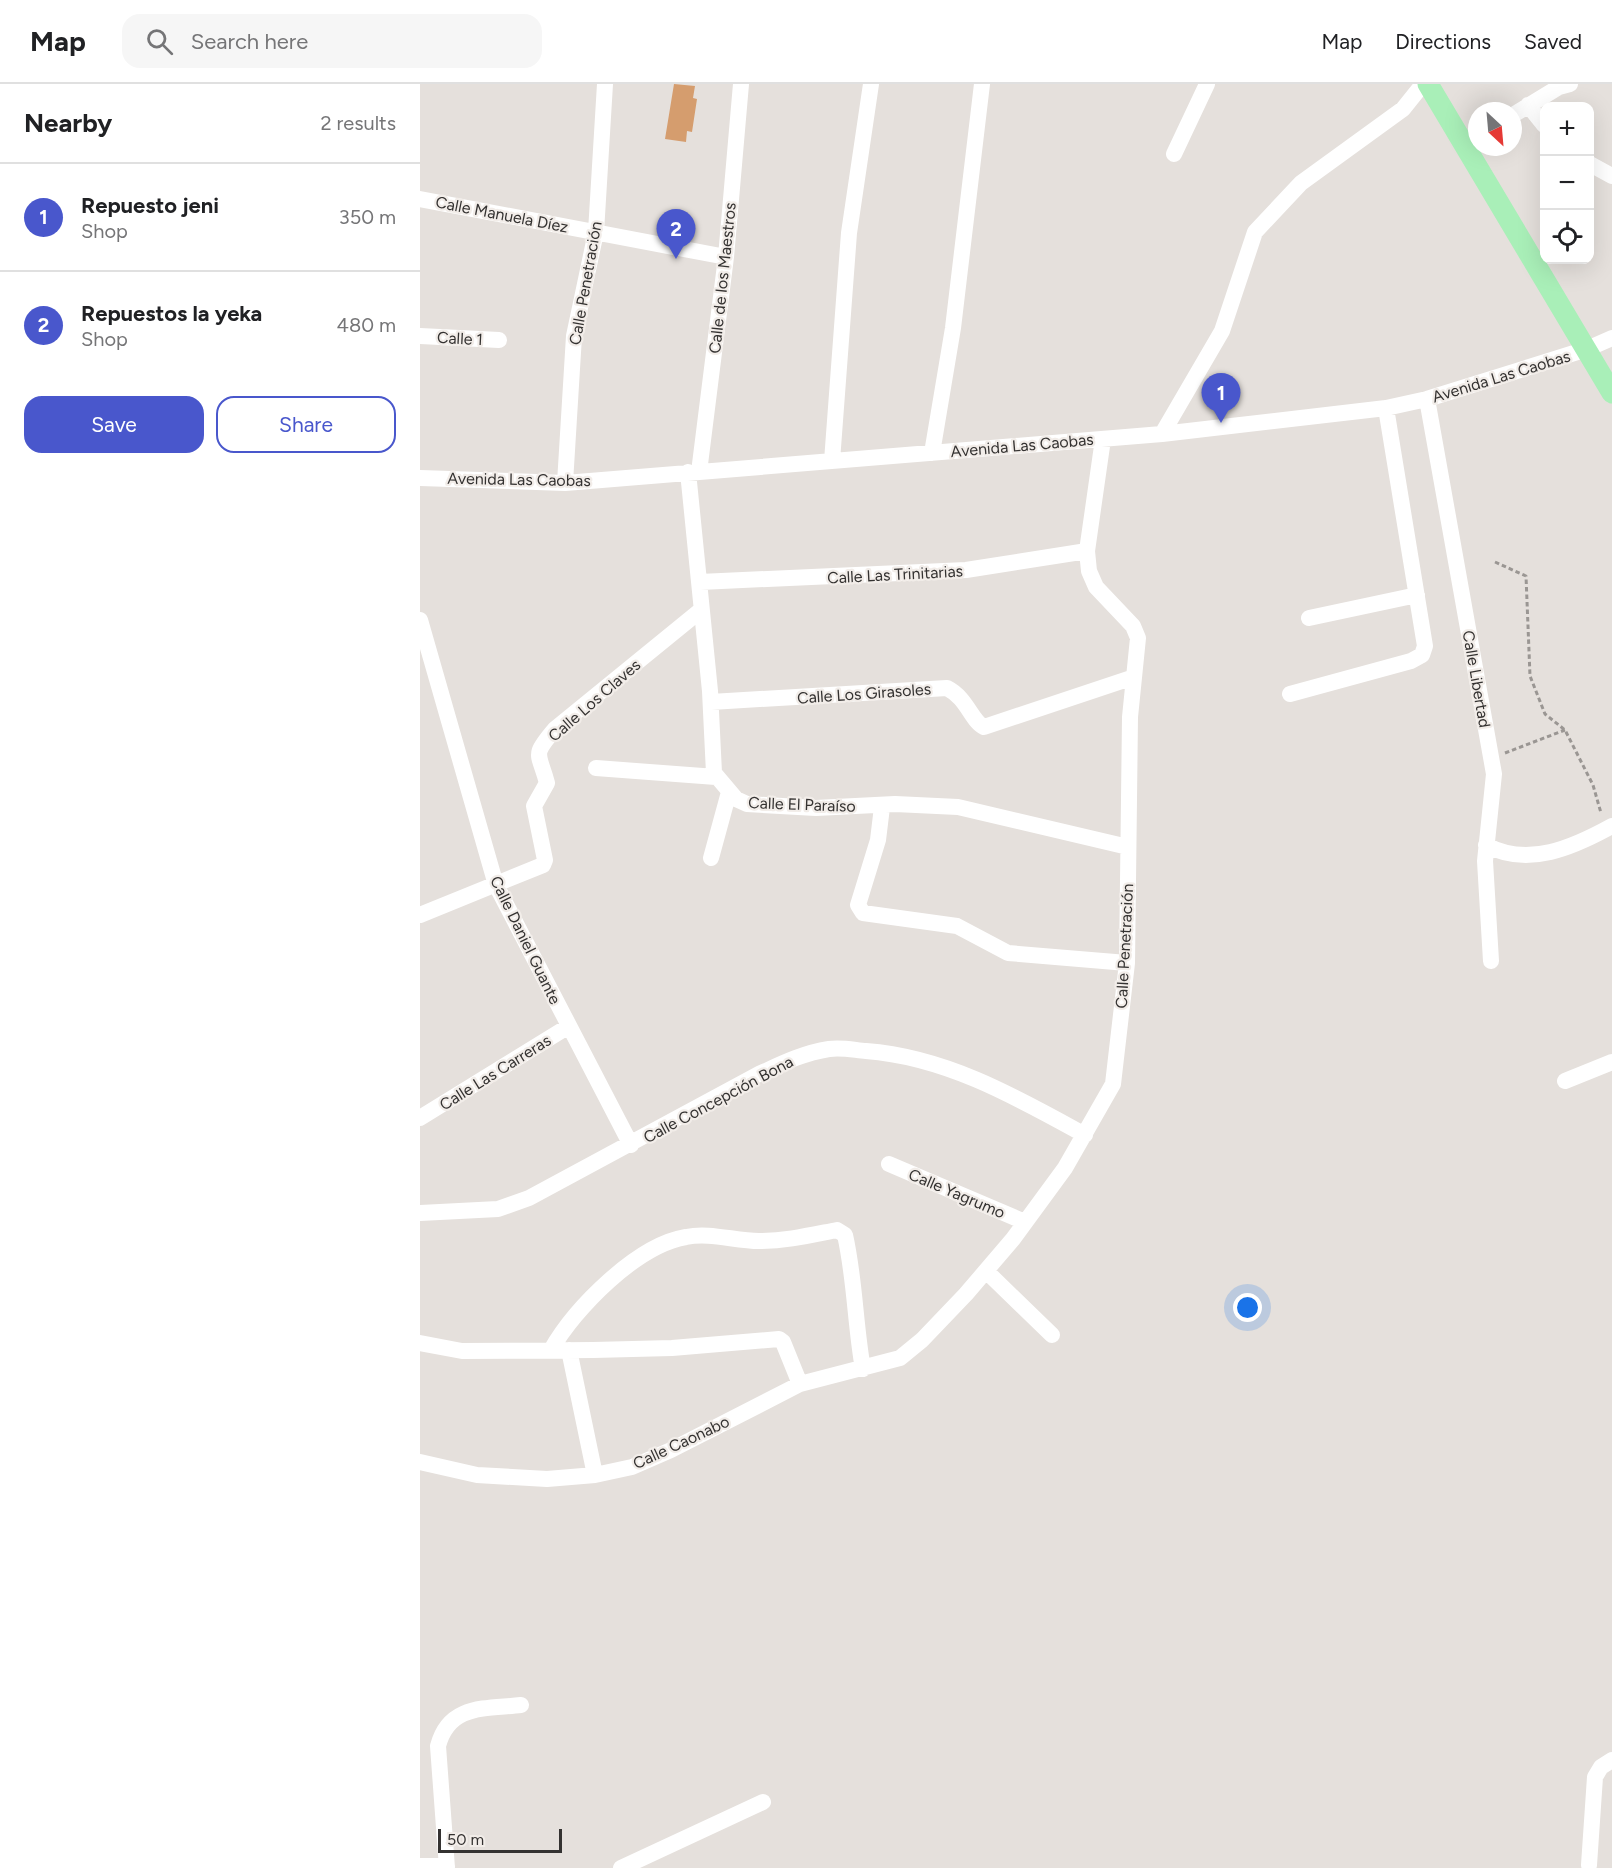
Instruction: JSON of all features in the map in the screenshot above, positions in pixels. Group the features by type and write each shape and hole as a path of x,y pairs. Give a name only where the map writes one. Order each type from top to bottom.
{"main road":[{"path":"1428,84 1468,139"},
{"path":"1479,156 1612,393"}],"street":[{"name":"Calle Penetración","path":"565,483 574,336 596,232 605,84"},
{"name":"Calle de los Maestros","path":"694,472 726,258 741,84"},
{"path":"832,461 849,232 871,84"},
{"path":"932,453 953,328 982,84"},
{"path":"1174,154 1207,84"},
{"path":"1162,434 1222,331 1255,232 1301,183 1403,109 1423,84"},
{"path":"1522,109 1570,84"},
{"path":"1528,105 1540,119"},
{"path":"1594,167 1612,176"},
{"name":"Calle Manuela Díez","path":"420,199 726,258"},
{"name":"Calle 1","path":"420,336 499,340"},
{"name":"Avenida Las Caobas","path":"420,478 565,483 1162,434 1386,408 1427,399 1587,349 1612,338"},
{"name":"Calle Libertad","path":"1427,399 1494,774 1485,861 1491,961"},
{"path":"1290,694 1411,661 1422,655 1425,646 1386,408"},
{"name":"Calle Penetración","path":"863,1369 900,1358 908,1352 986,1271 1026,1222 1065,1168 1115,1078 1127,963 1130,717 1138,651 1136,632 1096,587 1089,571 1087,551 1103,439"},
{"path":"596,768 716,777 701,610 694,472"},
{"name":"Calle Las Trinitarias","path":"700,582 966,570 1087,551"},
{"path":"1309,618 1417,595"},
{"name":"Calle Los Claves","path":"496,885 539,868 545,860 534,806 547,783 537,758 547,738 555,729 701,610"},
{"name":"Calle Daniel Guante","path":"420,620 496,885 531,957 631,1145"},
{"name":"Calle Los Girasoles","path":"711,702 947,688 960,696 979,724 984,727 1134,677"},
{"name":"Calle El Paraíso","path":"716,777 729,792 747,804 816,808 882,807 895,804 958,807 1128,847"},
{"path":"711,858 729,792"},
{"path":"882,807 878,840 858,905 863,913 957,926 1008,953 1127,963"},
{"path":"1486,845 1502,853 1515,856 1556,851 1574,846 1612,825"},
{"path":"420,915 496,885"},
{"name":"Calle Las Carreras","path":"420,1118 569,1026"},
{"name":"Calle Concepción Bona","path":"420,1213 498,1209 529,1198 757,1075 795,1058 833,1048 918,1059 971,1077 1004,1090 1085,1135"},
{"path":"1565,1081 1612,1062"},
{"name":"Calle Yagrumo","path":"889,1164 1026,1222"},
{"path":"595,1475 560,1350 581,1310 618,1275 645,1254 672,1241 702,1236 777,1240 837,1230 845,1235 851,1262 863,1369"},
{"path":"986,1271 1052,1335"},
{"path":"420,1343 462,1351 560,1350 672,1348 779,1339 783,1342 800,1384"},
{"name":"Calle Caonabo","path":"420,1462 477,1475 546,1479 595,1475 632,1467 671,1450 800,1384 863,1369"},
{"path":"420,1866 447,1867 438,1746 442,1729 453,1717 470,1711 521,1705"},
{"path":"1589,1865 1595,1777 1601,1767 1612,1760"},
{"path":"621,1868 763,1802"}],"path":[{"path":"1495,562 1526,576 1530,676 1545,714 1565,730 1593,785 1602,815 1612,825"},
{"path":"1491,758 1565,730"}],"building":[{"path":"674,84 695,86 693,98 697,99 692,132 687,131 686,142 665,139"}],"place":[{"name":"Repuestos la yeka","path":"676,259"},
{"name":"Repuesto jeni","path":"1221,423"}]}
